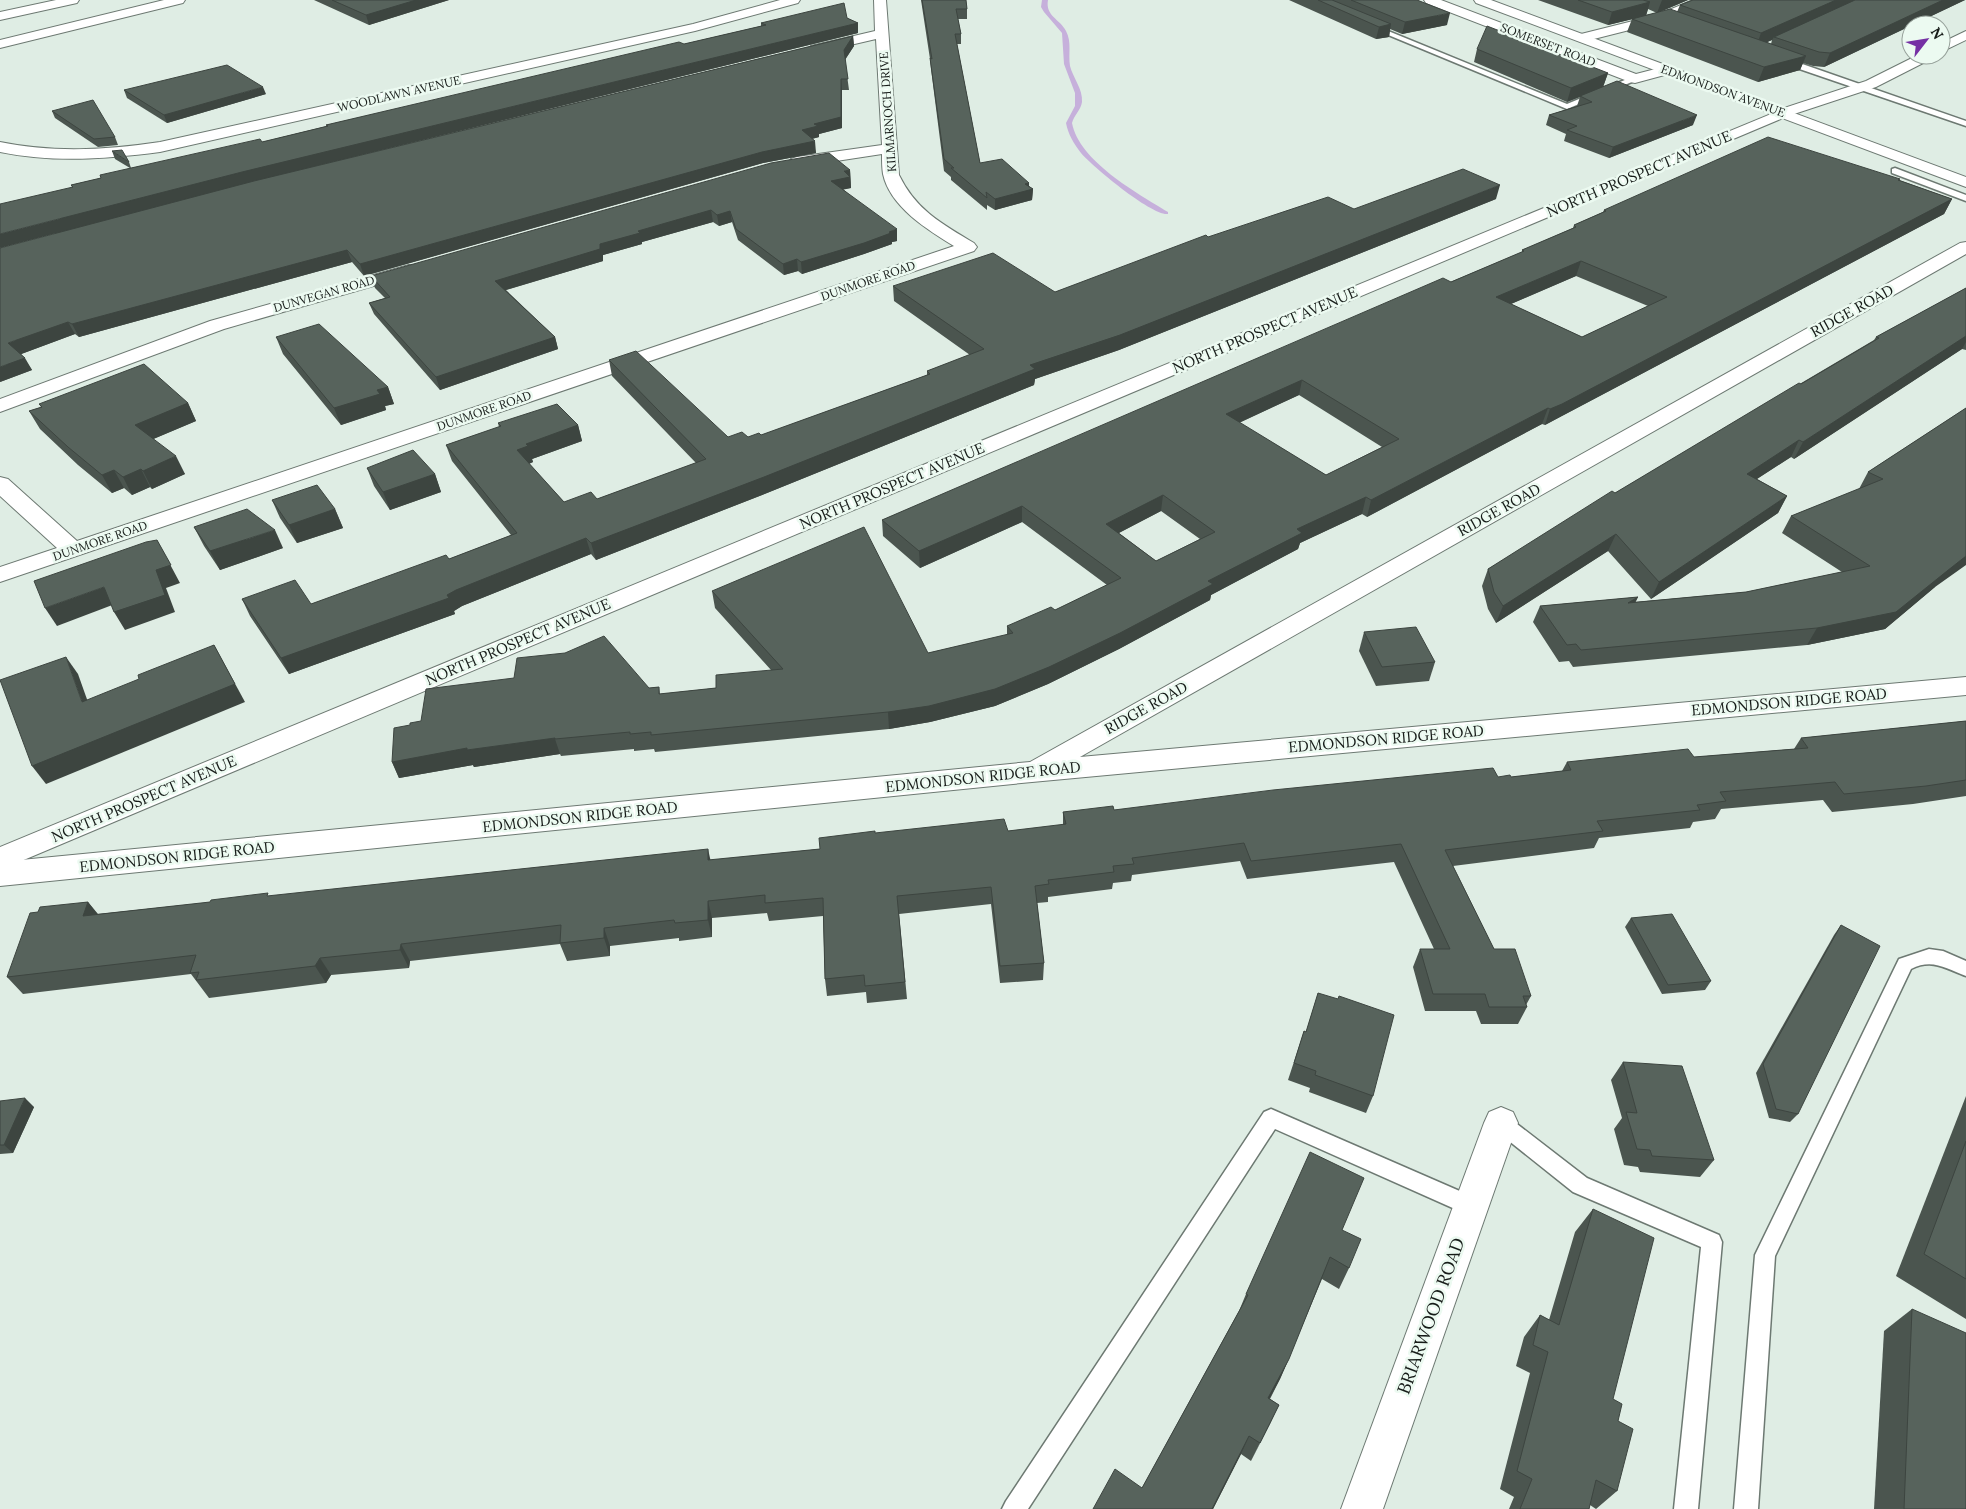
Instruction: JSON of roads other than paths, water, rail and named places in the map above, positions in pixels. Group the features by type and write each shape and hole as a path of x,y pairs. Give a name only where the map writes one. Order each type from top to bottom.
{"main road":[{"path":"0,16 73,0"},
{"path":"0,44 179,0"},
{"name":"WOODLAWN AVENUE","path":"0,147 20,152 82,156 160,147 685,29 794,0"},
{"name":"KILMARNOCH DRIVE","path":"880,0 891,175 897,190 907,204 926,221 968,247"},
{"name":"SOMERSET ROAD","path":"1430,0 1635,78"},
{"name":"EDMONDSON AVENUE","path":"1480,0 1966,182"},
{"path":"1582,38 1661,18 1704,0"},
{"path":"806,52 883,33"},
{"path":"1951,43 1966,36"},
{"name":"NORTH PROSPECT AVENUE","path":"0,859 1783,113 1861,88 1908,65"},
{"path":"1635,78 1667,70"},
{"path":"779,166 839,155 889,150"},
{"name":"DUNMORE ROAD","path":"0,575 968,247"},
{"name":"RIDGE ROAD","path":"1032,772 1966,248"},
{"name":"DUNVEGAN ROAD","path":"0,406 217,325 427,265"},
{"path":"0,484 73,550"},
{"path":"1955,687 1966,670"},
{"name":"EDMONDSON RIDGE ROAD","path":"0,874 1032,772 1955,687"},
{"name":"BRIARWOOD ROAD","path":"1362,1509 1501,1123"}],"lane":[{"path":"1642,12 1675,23"},
{"path":"1364,23 1567,107 1635,78"},
{"path":"1776,58 1966,124"},
{"path":"1896,171 1966,198"},
{"path":"1746,1509 1765,1255 1905,964 1915,958 1929,955 1949,960 1966,969"},
{"path":"1014,1509 1271,1118 1471,1206"},
{"path":"1501,1123 1580,1185 1712,1242 1686,1509"}],"waterway":[{"path":"1045,0 1044,7 1047,12 1065,33 1068,69 1078,93 1079,103 1069,120 1069,126 1074,139 1095,164 1125,187 1166,213"}]}
